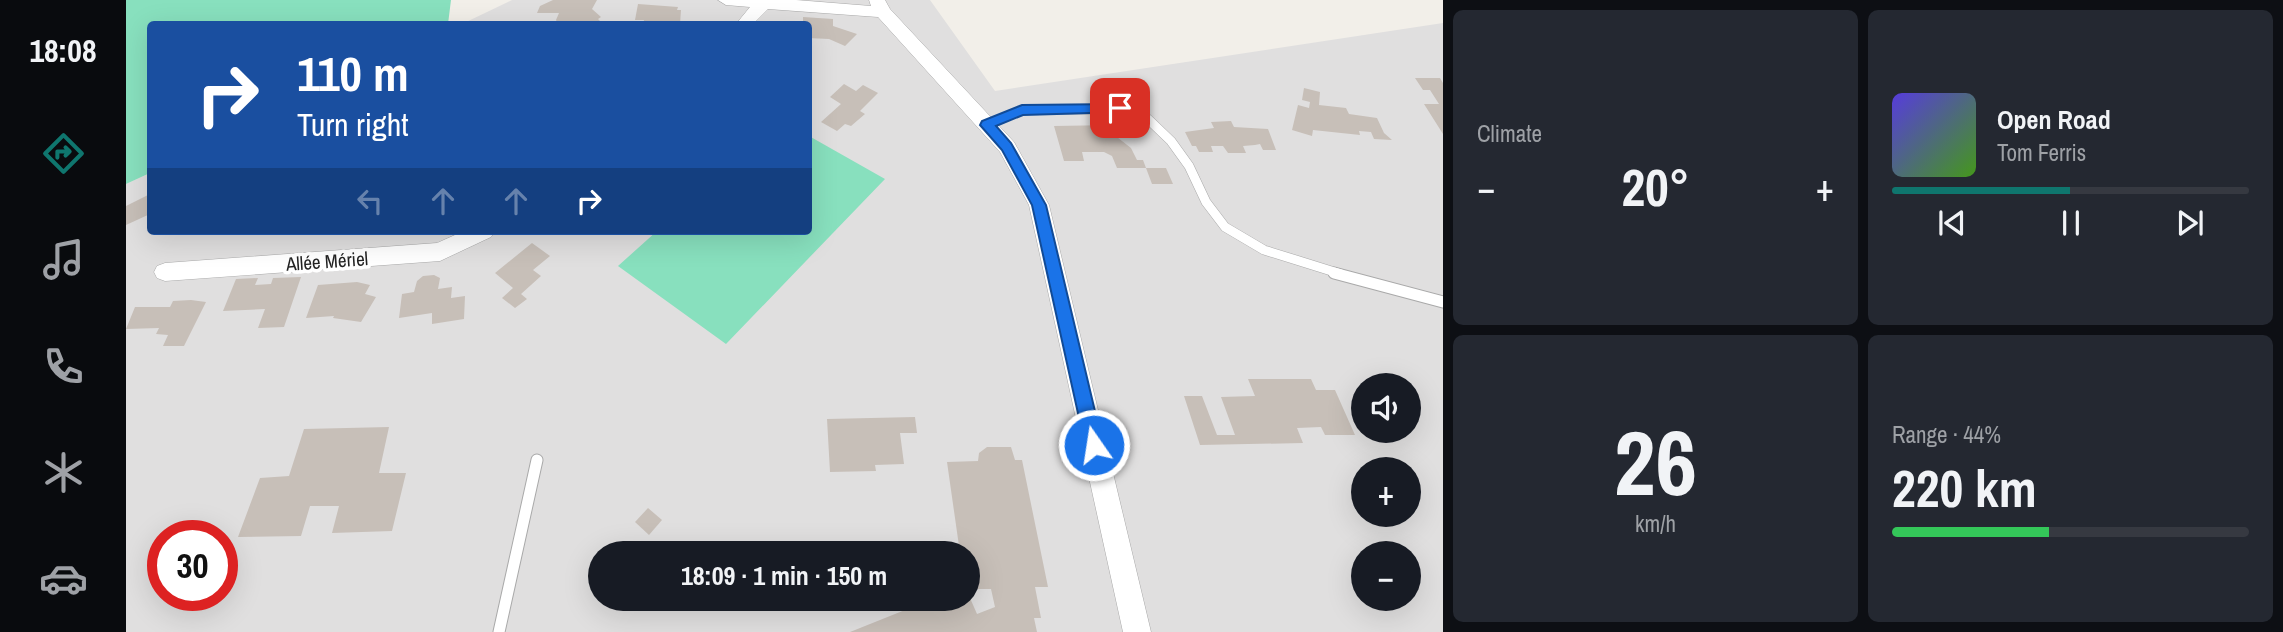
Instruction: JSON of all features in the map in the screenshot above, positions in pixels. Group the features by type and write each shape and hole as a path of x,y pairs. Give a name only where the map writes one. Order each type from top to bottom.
{"street":[{"path":"726,0 763,4 880,6 1007,147 1039,205 1137,632"},
{"path":"747,21 763,4"},
{"name":"Allée Mériel","path":"165,271 440,252 476,235"}],"lane":[{"path":"986,125 1022,110 1120,108 1148,119 1177,149 1189,166 1206,202 1225,227 1264,250 1298,263 1443,302"},
{"path":"499,632 537,460"}],"shaded area":[{"path":"512,0 930,0 995,91 1443,23 1443,632 126,632 126,184 147,174 147,235 812,235 812,21 468,21"}],"green space":[{"path":"126,0 451,0 448,21 147,21 147,174 126,184"},
{"path":"812,138 885,179 726,344 618,266 653,235 812,235"}],"building":[{"path":"553,0 597,0 592,9 601,17 598,19 600,21 556,21 559,13 537,13 540,6"},
{"path":"638,4 678,7 677,10 681,10 680,21 635,20"},
{"path":"803,17 833,19 833,26 857,34 845,46 829,39 812,38 812,21 803,21"},
{"path":"1415,78 1440,78 1443,83 1443,134 1424,104 1439,104 1430,90 1423,90"},
{"path":"844,84 856,91 863,85 878,93 860,111 865,114 851,126 845,124 837,131 821,122 841,104 830,97"},
{"path":"1304,88 1320,92 1319,105 1346,108 1349,114 1377,118 1384,133 1392,140 1374,139 1371,132 1359,131 1360,135 1313,130 1312,136 1292,130 1298,105 1309,108 1310,102 1302,100"},
{"path":"1231,121 1234,127 1268,129 1276,150 1263,150 1260,144 1243,146 1246,153 1228,153 1223,146 1211,146 1213,152 1199,152 1196,146 1192,146 1185,132 1214,128 1211,122"},
{"path":"1113,125 1116,130 1113,134 1131,148 1137,160 1143,160 1146,168 1117,168 1112,156 1104,152 1082,152 1084,161 1064,161 1054,126"},
{"path":"1146,168 1166,168 1173,184 1152,184"},
{"path":"147,196 147,215 126,225 126,206"},
{"path":"532,243 550,256 533,270 541,276 521,294 527,299 515,308 502,298 513,288 495,273"},
{"path":"434,275 440,278 438,289 452,287 451,298 465,296 464,319 432,324 432,313 399,318 402,294 414,292 417,281 423,276"},
{"path":"301,277 284,327 258,328 265,309 223,311 236,279 258,278 255,285 271,284 273,278"},
{"path":"357,282 370,285 365,294 376,297 361,322 333,318 334,316 306,318 318,285"},
{"path":"173,301 206,302 184,346 163,346 168,335 156,334 159,328 126,329 135,307 170,307"},
{"path":"1248,379 1311,379 1316,390 1335,390 1351,426 1351,435 1325,435 1321,427 1297,428 1303,443 1200,445 1184,396 1202,396 1217,435 1235,435 1221,397 1255,396"},
{"path":"915,417 917,433 900,433 904,464 875,465 876,471 830,472 827,419"},
{"path":"389,427 379,473 406,473 392,531 332,533 339,506 310,506 301,536 238,537 260,478 289,476 304,429"},
{"path":"987,447 1011,447 1015,460 1022,460 1048,587 1035,587 1041,618 1034,618 1037,632 850,632 902,611 976,611 977,614 995,607 991,589 980,589 980,541 958,541 947,462 978,461 979,453"},
{"path":"648,508 662,520 649,535 635,522"}],"route":[{"path":"1094,445 1039,205 1007,147 986,125 1022,110 1120,108"}]}
